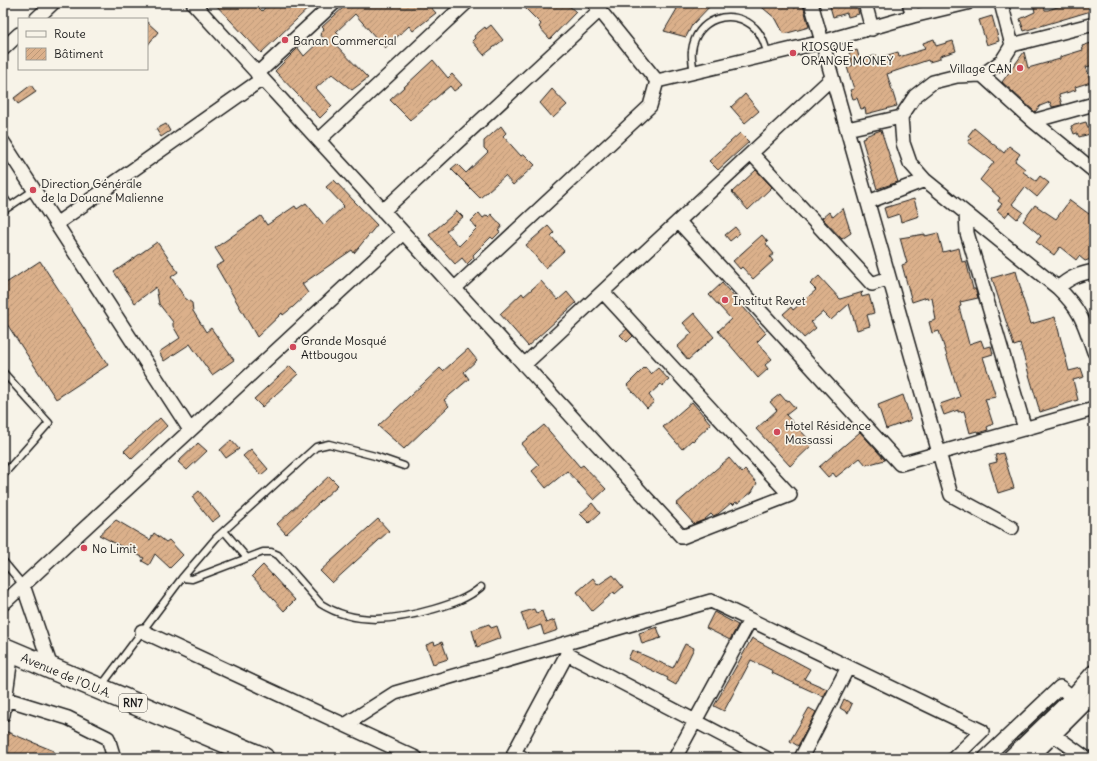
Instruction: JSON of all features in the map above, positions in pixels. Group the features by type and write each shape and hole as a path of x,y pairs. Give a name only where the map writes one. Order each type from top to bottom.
{"highway":[{"name":"Avenue de l'O.U.A.","path":"5,658 51,667 263,758"},
{"name":"Avenue de l'O.U.A.","path":"5,658 226,758"}],"street":[{"path":"37,18 53,3"},
{"path":"56,224 260,76 334,3"},
{"path":"318,140 466,3"},
{"path":"811,3 952,496 1012,528"},
{"path":"865,3 872,29"},
{"path":"909,3 913,16"},
{"path":"657,81 822,42 872,29 913,16 967,3"},
{"path":"1001,3 1012,45"},
{"path":"200,5 260,76 682,537 790,495 603,292"},
{"path":"383,211 597,7 657,81"},
{"path":"1094,24 1012,45 1002,61 982,75 957,76 933,82 915,96 901,117 903,143 910,164 925,180 1058,288 1073,302 1081,316 1094,352"},
{"path":"3,49 18,35"},
{"path":"982,75 1094,171"},
{"path":"524,365 832,78"},
{"path":"454,288 650,106 657,81"},
{"path":"1034,121 1094,104"},
{"path":"847,128 901,117"},
{"path":"3,142 190,430"},
{"path":"752,154 872,284 889,278"},
{"path":"868,202 925,180"},
{"path":"966,214 967,232 1025,429"},
{"path":"679,222 900,464 1094,409"},
{"path":"3,604 403,233"},
{"path":"1058,288 1068,278 1094,271"},
{"path":"23,585 51,667"},
{"path":"345,725 395,693 566,649 711,601 982,731 954,758"},
{"path":"675,758 750,620"},
{"path":"142,631 416,758"},
{"path":"566,649 695,721 766,758"},
{"path":"523,758 514,753 566,649"},
{"path":"3,715 5,658"},
{"path":"801,758 848,667"},
{"path":"1011,758 1073,698 1094,673"},
{"path":"985,758 1060,687 1073,698"},
{"path":"1031,758 1094,695"},
{"path":"4,698 68,718 108,738 114,758"},
{"path":"1054,735 1086,758"}],"lane":[{"path":"694,72 692,51 696,38 711,21 724,16 736,17 748,22 756,29 762,37 768,55"},
{"path":"3,211 34,190"},
{"path":"3,196 10,206"},
{"path":"3,372 49,423 3,475"},
{"path":"99,688 182,578 224,531 316,447 329,444 375,456 404,466"},
{"path":"224,531 247,558"},
{"path":"182,578 192,579 263,552 272,552 278,555 321,604 350,616 390,620 410,616 450,604 471,595 481,587"},
{"path":"3,561 23,585"}],"building":[{"path":"214,3 255,3 262,11 269,3 314,3 261,53"},
{"path":"351,3 427,3 436,13 413,31 409,26 385,48 355,14 336,32 339,35 332,41 368,78 352,90 332,74 316,88 332,106 320,118 275,71 298,48 304,56 323,38 320,34 324,29 322,27 345,6 347,7"},
{"path":"520,3 566,3 576,12 550,39 539,27 541,24"},
{"path":"669,3 713,3 692,25 686,37 664,31 677,9"},
{"path":"757,3 791,3 794,8 803,5 809,27 784,34 776,19"},
{"path":"829,3 856,3 859,14 848,17 847,13 833,17"},
{"path":"1033,3 1043,3 1045,10 1048,10 1070,3 1088,3 1091,11 1024,31 1020,19 1035,12"},
{"path":"992,16 999,41 987,45 979,20"},
{"path":"148,23 158,32 148,45"},
{"path":"491,25 503,40 484,55 472,41 475,38 474,36 485,27 486,29"},
{"path":"934,39 936,46 953,41 956,51 940,56 940,59 929,62 928,60 887,74 897,106 866,114 865,108 861,109 857,98 853,99 850,90 854,89 847,67 853,65 849,53 857,50 860,60 877,55 878,58 898,52 899,57 925,49 923,43"},
{"path":"1094,42 1094,65 1086,67 1091,82 1075,87 1076,90 1059,95 1062,105 1052,107 1050,102 1040,106 1035,112 1002,82 1024,52 1028,68 1060,59 1060,57 1083,50 1082,46"},
{"path":"433,60 448,78 452,74 462,85 454,91 450,86 410,120 390,100"},
{"path":"31,85 36,92 18,104 14,98"},
{"path":"552,89 567,105 553,118 540,103"},
{"path":"745,94 759,111 745,123 731,107"},
{"path":"1086,122 1090,134 1079,137 1077,133 1074,134 1071,126"},
{"path":"166,124 170,131 161,137 156,129"},
{"path":"501,126 506,133 503,136 521,156 524,154 535,165 513,185 505,176 480,198 451,169 457,164 466,173 488,152 484,148 484,141"},
{"path":"974,128 1004,153 1009,146 1020,154 1015,161 1025,169 1023,172 1036,181 1040,176 1049,183 1037,197 1025,187 1012,204 1023,212 1017,219 1009,212 1005,217 997,210 1002,204 998,201 1000,198 980,180 994,162 968,142 971,138 968,136"},
{"path":"881,130 898,182 877,189 862,139 866,138 865,136"},
{"path":"740,133 749,142 718,170 709,161"},
{"path":"756,170 772,187 748,210 732,192"},
{"path":"334,180 377,225 354,253 352,250 302,284 308,293 283,315 282,313 257,337 216,266 224,262 215,248 261,216 267,225 295,206 297,209 306,203 324,225 344,206 326,187"},
{"path":"914,199 919,216 901,222 899,214 887,218 884,208"},
{"path":"1070,200 1089,214 1094,207 1094,258 1085,261 1079,256 1076,260 1060,247 1054,255 1036,242 1041,236 1023,221 1035,205 1056,219"},
{"path":"843,208 851,233 842,239 822,218 829,212 833,217"},
{"path":"457,211 463,217 446,231 459,246 477,228 471,221 479,213 483,218 487,215 489,217 491,214 502,226 498,231 500,232 493,239 491,237 473,255 474,257 467,264 462,258 455,264 429,235"},
{"path":"548,226 554,233 551,236 564,251 545,268 526,245"},
{"path":"735,227 740,233 730,241 725,235"},
{"path":"938,233 943,252 959,248 962,262 966,261 973,289 975,289 978,298 960,302 961,306 959,307 969,344 981,340 984,348 991,346 993,354 983,357 996,397 985,399 993,424 987,427 988,430 978,433 977,431 970,433 964,411 958,412 958,410 944,415 940,404 960,397 939,331 932,333 929,322 936,320 932,298 928,299 927,297 912,302 902,265 907,263 900,238 925,234 925,236"},
{"path":"762,235 768,242 766,244 774,254 770,257 773,261 753,279 742,267 740,269 733,261"},
{"path":"157,242 178,272 171,277 185,298 192,303 193,311 206,332 211,328 234,360 212,375 190,344 164,361 159,352 180,338 173,326 173,322 159,304 156,287 135,303 114,272"},
{"path":"40,261 108,365 56,399 3,318 3,285"},
{"path":"1016,271 1031,324 1055,317 1069,371 1081,368 1084,377 1073,380 1078,400 1040,412 1020,344 1014,346 992,278"},
{"path":"819,276 840,299 863,292 861,294 862,297 869,295 874,313 867,315 870,326 857,330 849,304 831,320 823,312 811,322 816,328 804,338 783,314 791,307 793,310 816,290 810,284"},
{"path":"541,281 558,300 567,292 576,303 528,346 500,314 522,293 524,296"},
{"path":"722,283 766,333 757,342 772,359 765,365 768,369 758,378 718,331 731,319 709,295"},
{"path":"694,313 714,337 688,360 677,347 692,333 683,323"},
{"path":"627,329 633,336 627,342 620,335"},
{"path":"468,349 477,360 464,372 469,379 444,400 449,406 404,449 378,426 440,368 443,371"},
{"path":"290,366 298,374 262,407 254,399"},
{"path":"645,367 651,374 658,368 669,380 662,386 661,384 649,395 654,402 647,408 627,385"},
{"path":"780,394 795,408 786,415 813,444 790,466 756,429 777,410 770,402"},
{"path":"903,395 911,420 886,429 878,405"},
{"path":"692,402 711,424 682,449 663,427"},
{"path":"160,418 167,426 132,459 124,451"},
{"path":"544,425 580,467 583,465 606,489 594,500 567,471 546,488 532,471 539,465 521,444"},
{"path":"860,432 885,460 866,465 860,458 836,477 833,473 828,477 819,467"},
{"path":"231,440 239,449 226,458 220,450"},
{"path":"198,443 207,451 187,470 178,462"},
{"path":"251,449 268,469 261,475 243,456"},
{"path":"1003,453 1014,488 998,493 989,464 997,462 995,455"},
{"path":"729,458 742,473 745,470 757,483 752,492 738,503 736,502 733,505 731,503 718,514 713,516 711,514 704,520 694,524 676,504"},
{"path":"329,476 338,485 286,534 277,524"},
{"path":"199,491 220,516 212,522 192,497"},
{"path":"592,503 600,513 589,523 580,514"},
{"path":"378,519 389,531 332,583 320,571"},
{"path":"116,520 150,540 154,533 166,542 169,540 183,555 170,568 155,554 149,565 142,561 144,558 99,535"},
{"path":"263,565 295,600 284,611 252,576"},
{"path":"613,575 623,587 615,594 614,592 592,611 577,592 593,578 598,585"},
{"path":"534,609 536,613 542,611 546,623 555,620 558,630 544,635 541,625 527,630 521,613"},
{"path":"714,612 738,625 730,640 706,628"},
{"path":"489,624 491,628 497,626 501,638 477,647 472,630"},
{"path":"657,627 661,638 642,644 639,633"},
{"path":"752,638 810,669 804,679 827,689 824,697 772,673 773,671 751,660 724,711 714,706"},
{"path":"434,642 435,645 442,642 448,659 433,664 426,645"},
{"path":"685,644 694,648 676,685 667,680 668,678 628,659 632,650 673,668"},
{"path":"844,699 852,704 848,713 840,708"},
{"path":"809,708 816,712 798,746 790,741"},
{"path":"5,731 54,751 52,758 3,758"}],"place":[{"name":"Banan Commercial","path":"285,40"},
{"name":"KIOSQUE ORANGE MONEY","path":"793,53"},
{"name":"Village CAN","path":"1020,68"},
{"name":"Direction Générale de la Douane Malienne","path":"33,190"},
{"name":"Institut Revet","path":"725,300"},
{"name":"Grande Mosqué Attbougou","path":"293,347"},
{"name":"Hotel Résidence Massassi","path":"777,432"},
{"name":"No Limit","path":"84,548"}]}
